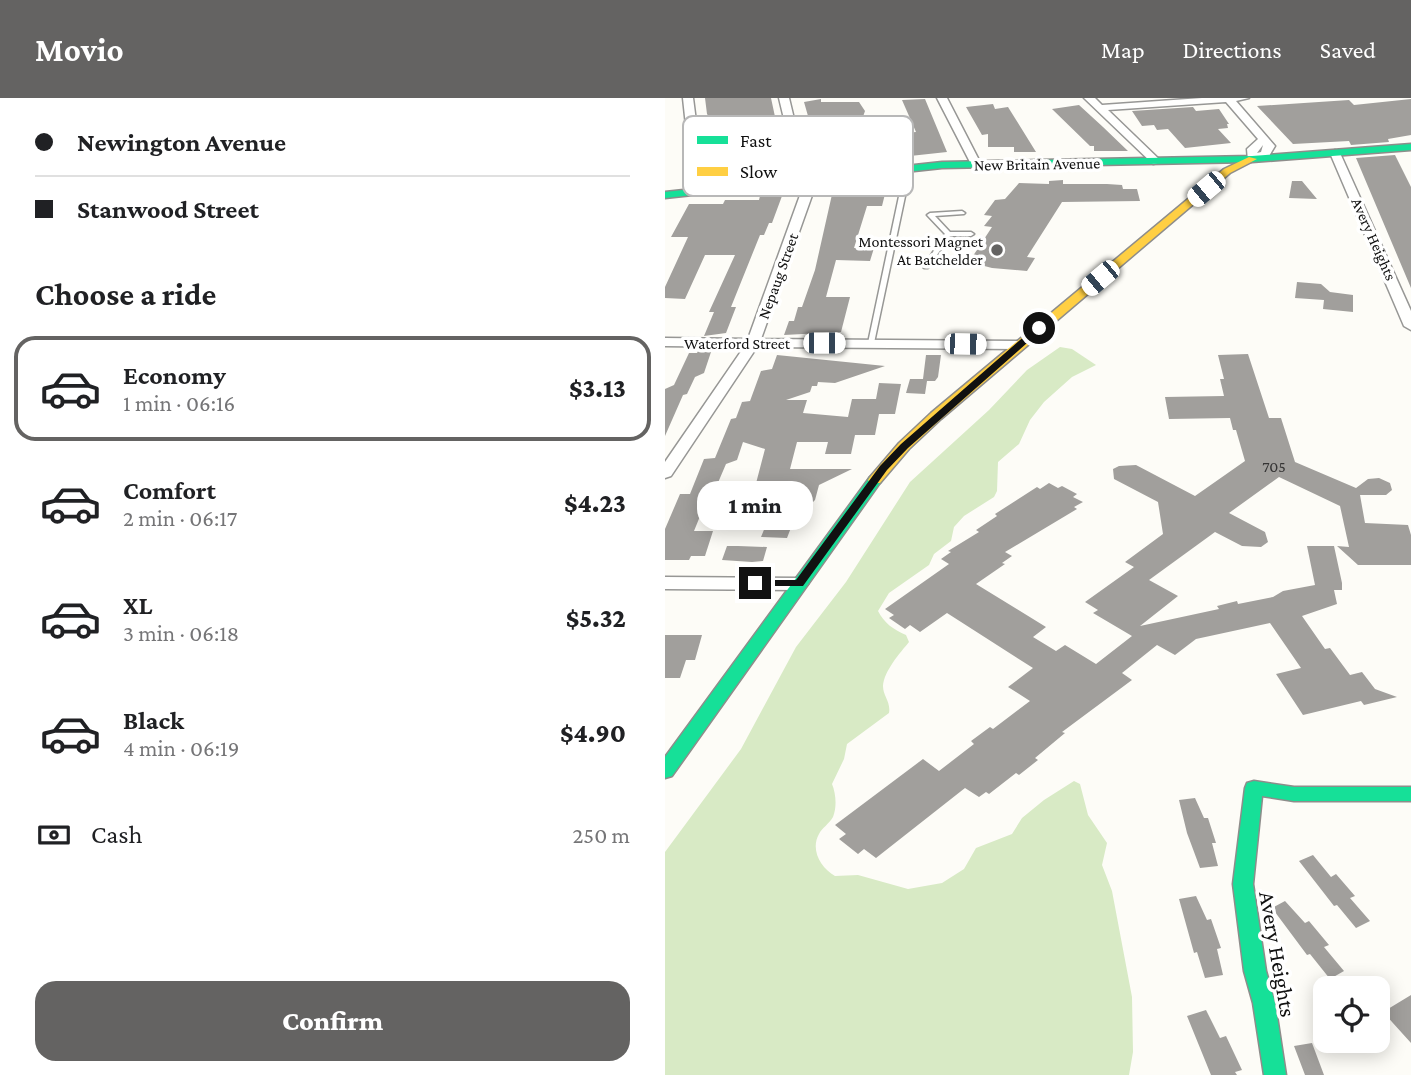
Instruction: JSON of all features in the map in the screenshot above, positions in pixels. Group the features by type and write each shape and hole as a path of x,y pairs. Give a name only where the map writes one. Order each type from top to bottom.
{"main road":[{"name":"New Britain Avenue","path":"913,167 1251,159 1411,147"},
{"path":"668,762 884,468 904,446 1019,345 1227,172 1251,159"},
{"name":"New Britain Avenue","path":"665,195 683,193"},
{"name":"Avery Heights","path":"1275,1075 1264,1003 1255,971 1243,884 1254,788 1294,794 1411,794"}],"street":[{"path":"688,98 690,116"},
{"path":"784,98 788,116"},
{"path":"942,98 976,164"},
{"path":"1089,98 1157,162"},
{"path":"1101,108 1244,98"},
{"path":"1229,99 1270,146 1265,154 1251,159"},
{"name":"Avery Heights","path":"1335,153 1411,326"},
{"name":"Nepaug Street","path":"665,473 753,343 806,196"},
{"name":"Waterford Street","path":"665,342 1019,345"},
{"path":"665,583 799,584"}],"lane":[{"path":"871,344 902,196"},
{"path":"962,213 930,215 948,234 971,234"},
{"path":"926,267 948,234"}],"green space":[{"path":"1060,347 1072,349 1096,365 1072,377 1044,402 1030,420 1019,444 998,462 997,491 994,497 964,516 954,527 951,541 934,554 929,565 889,593 878,611 890,626 906,635 909,642 884,680 883,690 889,713 847,744 844,759 832,784 834,813 819,834 816,852 821,863 835,876 858,875 908,889 942,883 964,869 976,848 1012,834 1022,818 1044,800 1074,781 1080,784 1088,815 1107,843 1102,865 1112,891 1132,997 1133,1052 1129,1075 665,1075 665,852 741,749 796,647 846,582 910,482 989,410 1027,370"}],"building":[{"path":"705,98 771,98 775,116 708,116"},
{"path":"821,99 821,102 859,102 865,111 863,116 808,116 804,102"},
{"path":"925,99 947,152 913,156 913,132 916,132 913,116 909,116 902,100"},
{"path":"1411,99 1411,135 1388,139 1389,142 1351,145 1349,141 1293,144 1257,106 1349,100 1354,105"},
{"path":"993,104 995,109 1008,107 1036,152 1014,152 1014,147 988,147 988,134 982,135 966,107"},
{"path":"1079,105 1128,151 1094,151 1094,146 1090,146 1052,109"},
{"path":"1193,107 1196,111 1219,109 1229,124 1228,128 1218,129 1231,143 1185,148 1168,129 1157,130 1154,125 1142,126 1132,111"},
{"path":"1395,155 1411,187 1411,288 1356,158"},
{"path":"1063,180 1063,184 1122,185 1123,189 1137,189 1140,201 1062,202 1027,257 1035,258 1027,271 992,268 969,262 992,227 984,226 992,216 984,215 995,200 1005,199 1019,183 1049,184 1049,181"},
{"path":"1292,181 1302,181 1317,199 1289,198"},
{"path":"760,196 782,196 772,223 769,223 764,235 760,235 731,307 736,307 726,333 704,336 714,312 709,312 735,255 705,255 685,299 665,298 665,287 688,237 671,237 689,204 759,200"},
{"path":"832,196 884,196 882,206 867,206 854,248 874,248 870,261 836,260 826,297 850,297 841,332 784,335 789,321 794,321 798,307 802,307 815,270"},
{"path":"1297,282 1321,284 1330,292 1353,295 1353,312 1323,309 1324,300 1295,298"},
{"path":"699,349 712,349 704,373 695,377 687,394 683,395 665,436 665,389 674,385 689,353 697,353"},
{"path":"1248,354 1269,418 1281,418 1295,462 1356,488 1368,479 1379,478 1390,483 1392,490 1386,495 1360,495 1365,523 1408,525 1411,535 1411,565 1358,565 1337,546 1349,547 1340,506 1279,477 1229,513 1265,532 1268,542 1261,547 1242,546 1215,532 1149,580 1178,596 1140,626 1219,609 1217,606 1237,601 1238,604 1273,597 1283,591 1315,585 1307,546 1334,546 1342,583 1342,590 1334,590 1337,604 1302,616 1325,649 1330,648 1350,675 1362,672 1375,689 1397,697 1364,705 1361,701 1303,715 1276,674 1301,668 1270,623 1196,639 1175,655 1157,645 1122,673 1132,680 1062,732 1065,733 1035,758 1038,760 989,794 986,792 979,797 965,788 876,858 864,849 858,854 839,839 846,834 835,825 923,759 939,771 974,744 971,741 990,727 993,729 1030,701 1008,687 1033,668 947,613 920,632 910,625 905,629 889,618 894,615 885,609 949,564 941,559 951,552 948,551 979,532 976,530 997,516 995,514 1037,487 1040,489 1049,483 1058,488 1062,486 1077,494 1073,497 1083,502 1074,507 1077,509 1005,552 1012,556 976,584 1046,627 1033,637 1056,651 1065,645 1096,664 1132,636 1093,613 1098,610 1085,602 1134,567 1125,562 1163,534 1158,502 1114,479 1113,469 1136,465 1195,496 1245,461 1230,418 1169,419 1165,397 1224,396 1220,379 1224,379 1218,355"},
{"path":"777,355 885,366 835,383 818,382 817,386 812,386 810,392 786,400 807,400 803,413 848,417 852,399 876,399 879,383 901,384 895,414 879,414 875,435 855,435 851,454 825,454 828,442 797,442 790,469 852,469 819,485 815,500 808,507 799,507 787,538 761,537 768,520 743,519 765,449 743,442 737,460 726,464 694,531 713,531 705,556 691,556 689,560 665,560 665,529 680,494 690,494 704,459 715,458 731,419 736,418 742,402 750,401 761,371 772,369"},
{"path":"926,355 941,355 938,377 935,381 927,381 925,394 906,393 910,379 923,379"},
{"path":"727,546 767,547 763,561 752,562 722,560"},
{"path":"665,635 702,635 695,660 686,660 680,678 665,678"},
{"path":"1195,798 1204,818 1208,818 1216,843 1212,843 1218,866 1200,868 1187,833 1179,800"},
{"path":"1313,855 1331,877 1336,874 1355,896 1350,898 1370,921 1356,928 1337,905 1334,906 1299,861"},
{"path":"1196,896 1207,920 1211,919 1221,948 1217,949 1223,975 1205,978 1197,952 1194,953 1179,899"},
{"path":"1285,901 1305,923 1309,921 1329,945 1324,947 1344,971 1335,976 1328,976 1310,954 1307,955 1272,908"},
{"path":"1411,995 1411,1043 1390,1020 1390,1008"},
{"path":"1206,1010 1220,1038 1226,1036 1242,1070 1235,1072 1237,1075 1211,1075 1187,1016"},
{"path":"1312,1043 1313,1053 1316,1053 1324,1075 1305,1075 1294,1046"}],"traffic: fast":[{"path":"913,168 942,165 1252,159 1411,147"},
{"path":"665,195 683,193"},
{"path":"665,771 875,480"},
{"path":"1275,1075 1264,1003 1255,971 1243,884 1254,788 1294,794 1411,794"}],"traffic: slow":[{"path":"875,480 904,446 936,416 1227,171 1252,159"}],"place":[{"name":"Montessori Magnet At Batchelder","path":"997,250"}],"route":[{"path":"755,583 799,584 884,468 904,446 1039,328"}]}
